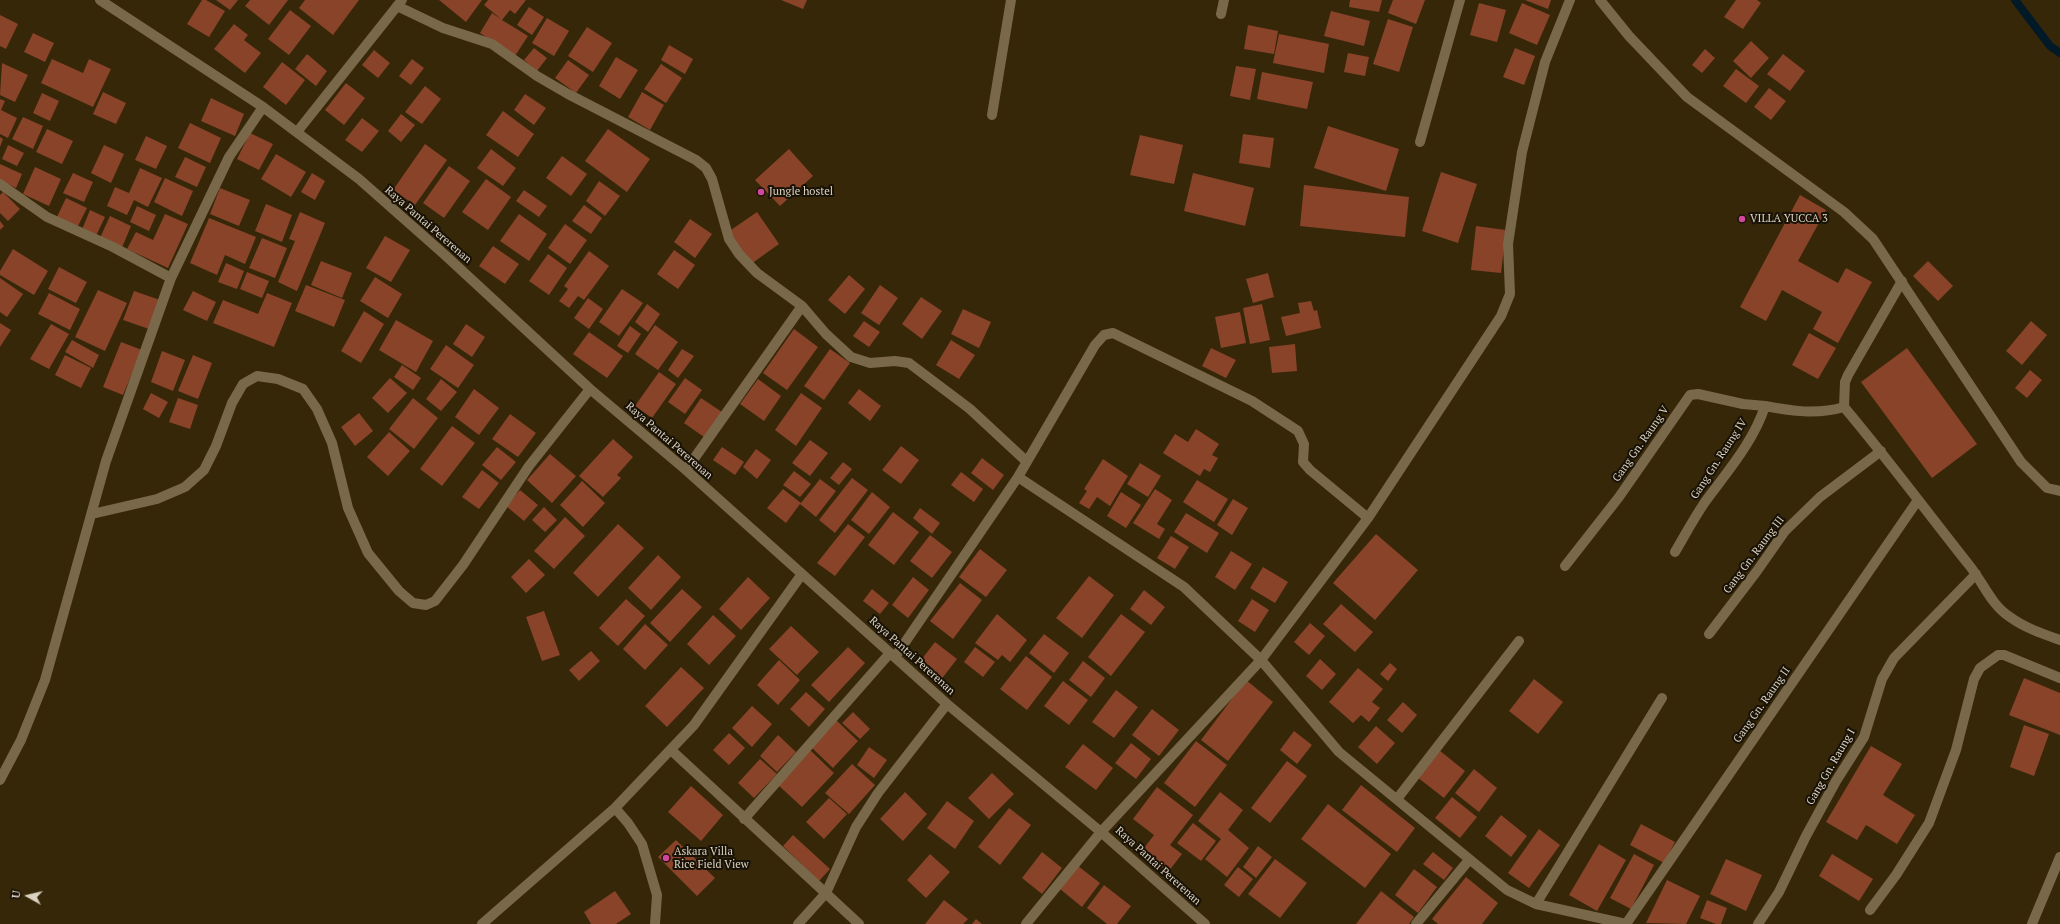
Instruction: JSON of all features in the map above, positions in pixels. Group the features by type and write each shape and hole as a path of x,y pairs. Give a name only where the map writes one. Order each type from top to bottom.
{"street":[{"name":"Raya Pantai Pererenan","path":"100,0 263,107 359,179 440,250 590,389 686,470 947,704 1101,832 1205,924"},
{"path":"992,115 1011,0"},
{"path":"1220,14 1224,0"},
{"path":"1420,142 1460,0"},
{"path":"1026,924 1101,832 1261,660 1368,518 1501,316 1510,294 1508,244 1522,152 1545,62 1570,0"},
{"path":"1600,0 1629,36 1687,97 1844,212 1873,239 2021,462 2047,488 2060,491"},
{"path":"297,132 399,3 443,28 492,44 537,76 568,94 696,160 706,168 712,179 729,239 739,254 757,272 802,306 826,334 851,357 870,363 895,361 909,363 970,409 1026,461"},
{"path":"0,780 21,740 45,680 106,461 172,278 229,157 263,107"},
{"path":"0,184 47,217 113,247 172,278"},
{"path":"1902,281 1848,375 1844,407 1881,451 1976,574 1992,599 2009,617 2031,629 2060,640"},
{"path":"686,470 802,306"},
{"path":"744,819 893,655 1018,477 1095,345 1104,335 1113,333 1252,401 1298,431 1304,444 1303,462 1310,470 1368,518"},
{"path":"92,514 157,499 185,487 204,470 216,446 232,402 243,384 257,376 278,379 303,389 317,409 332,443 348,508 368,553 399,591 413,603 426,605 435,601 463,565 529,466 590,389"},
{"name":"Gang Gn. Raung V","path":"1565,566 1619,497 1690,395 1698,394 1743,404 1765,406"},
{"path":"1765,406 1795,412 1830,411 1844,407"},
{"name":"Gang Gn. Raung IV","path":"1675,552 1704,504 1735,462 1762,416 1765,406"},
{"name":"Gang Gn. Raung III","path":"1709,634 1757,571 1785,531 1820,497 1881,451"},
{"path":"1018,477 1184,587 1261,660 1339,752 1397,798 1469,860 1507,890 1536,904 1626,924"},
{"name":"Gang Gn. Raung II","path":"1626,924 1918,500"},
{"path":"482,924 615,808 694,725 802,574"},
{"name":"Gang Gn. Raung I","path":"1758,924 1779,892 1806,836 1836,781 1864,737 1882,679 1894,658 1976,574"},
{"path":"1397,798 1519,641"},
{"path":"1870,910 1896,875 1929,823 1956,750 1974,679 1980,668 1998,654 2004,654 2060,678"},
{"path":"1536,904 1662,698"},
{"path":"798,924 826,893 856,826 878,793 947,704"},
{"path":"671,750 744,819 860,924"},
{"path":"615,808 628,823 642,844 657,895 655,924"},
{"path":"2032,924 2060,857"},
{"path":"1416,924 1469,860"}],"building":[{"path":"202,0 206,0 225,11 209,37 187,24"},
{"path":"216,0 238,0 230,10"},
{"path":"250,0 288,0 269,25 245,6"},
{"path":"305,0 359,0 333,35 299,8"},
{"path":"439,0 482,0 466,22"},
{"path":"488,0 526,0 515,14 510,10 502,20 528,36 515,56 480,33 492,13 501,19 484,5"},
{"path":"781,0 807,0 803,9"},
{"path":"1350,0 1382,0 1379,12 1349,7"},
{"path":"1393,0 1425,0 1416,24 1388,13"},
{"path":"1525,0 1551,0 1548,9"},
{"path":"1736,0 1757,0 1761,3 1743,29 1724,17"},
{"path":"1479,3 1506,10 1497,42 1470,35"},
{"path":"1522,3 1550,15 1537,45 1509,33"},
{"path":"529,7 544,17 532,35 517,25"},
{"path":"290,10 311,26 289,55 268,39"},
{"path":"1331,11 1370,21 1364,46 1324,36"},
{"path":"0,15 18,24 6,49 0,46"},
{"path":"547,18 569,31 554,56 532,43"},
{"path":"1388,19 1413,27 1399,72 1373,64"},
{"path":"234,24 248,35 244,40 261,53 245,73 214,49"},
{"path":"1248,25 1278,31 1274,54 1244,49"},
{"path":"587,27 612,43 593,72 568,56"},
{"path":"33,33 54,43 45,62 24,52"},
{"path":"1279,34 1329,44 1324,73 1273,63"},
{"path":"1751,41 1769,58 1751,78 1733,61"},
{"path":"669,45 693,59 685,74 661,60"},
{"path":"534,48 547,58 537,71 524,60"},
{"path":"1515,48 1535,56 1524,85 1503,77"},
{"path":"1705,49 1715,58 1702,73 1692,65"},
{"path":"374,50 390,63 378,78 362,65"},
{"path":"1348,53 1369,57 1365,76 1344,72"},
{"path":"307,54 327,71 316,86 295,69"},
{"path":"1783,54 1805,71 1790,91 1767,74"},
{"path":"616,57 638,70 620,99 599,86"},
{"path":"52,59 83,73 89,59 111,69 93,107 41,83"},
{"path":"412,59 424,68 411,85 399,76"},
{"path":"568,60 589,75 576,93 555,78"},
{"path":"282,62 305,80 286,105 263,87"},
{"path":"2,63 28,75 15,102 0,95"},
{"path":"661,64 682,78 666,103 644,89"},
{"path":"1236,66 1256,69 1250,100 1230,96"},
{"path":"1736,69 1759,86 1746,103 1723,86"},
{"path":"1262,72 1313,82 1307,109 1257,99"},
{"path":"346,83 365,98 344,125 325,110"},
{"path":"425,86 441,99 422,124 405,112"},
{"path":"1769,88 1786,101 1771,120 1754,107"},
{"path":"103,92 126,103 116,124 93,114"},
{"path":"642,92 664,105 650,130 628,117"},
{"path":"42,93 59,101 50,121 33,113"},
{"path":"525,94 546,108 534,125 514,110"},
{"path":"211,98 244,114 235,136 201,121"},
{"path":"0,99 5,101 1,110 17,118 8,138 0,134"},
{"path":"503,111 534,134 518,157 486,135"},
{"path":"401,114 415,125 401,142 388,131"},
{"path":"23,117 43,126 33,149 12,139"},
{"path":"362,118 379,131 362,152 345,140"},
{"path":"190,123 221,138 210,163 178,148"},
{"path":"1328,126 1399,149 1386,191 1314,168"},
{"path":"47,129 73,141 62,164 36,152"},
{"path":"608,129 650,159 627,192 585,161"},
{"path":"250,133 273,144 259,170 237,159"},
{"path":"1243,134 1274,138 1270,168 1239,163"},
{"path":"1140,135 1183,145 1174,184 1130,175"},
{"path":"146,136 167,146 156,169 135,160"},
{"path":"0,137 3,139 0,147"},
{"path":"425,144 447,160 415,205 393,190"},
{"path":"8,145 24,153 17,166 2,159"},
{"path":"104,145 124,154 111,183 91,173"},
{"path":"491,149 516,168 503,186 477,168"},
{"path":"789,149 813,176 780,206 755,180"},
{"path":"276,154 306,172 291,197 261,179"},
{"path":"562,156 587,174 571,196 546,178"},
{"path":"185,157 206,167 197,187 175,177"},
{"path":"0,164 22,174 16,188 0,180"},
{"path":"449,166 470,181 444,218 423,203"},
{"path":"35,167 61,179 49,206 23,194"},
{"path":"140,168 162,178 148,207 134,200 127,215 107,206 115,187 129,193"},
{"path":"1441,172 1477,184 1458,243 1422,231"},
{"path":"73,173 93,182 84,202 63,193"},
{"path":"312,173 325,181 315,200 301,192"},
{"path":"1193,173 1254,188 1245,226 1184,211"},
{"path":"165,178 193,191 182,216 154,202"},
{"path":"486,179 511,197 488,230 462,212"},
{"path":"599,181 620,196 605,216 586,201"},
{"path":"1304,185 1409,197 1405,237 1300,226"},
{"path":"220,188 250,200 239,226 210,214"},
{"path":"524,190 547,206 539,217 516,201"},
{"path":"3,192 20,209 8,221 0,213 0,195"},
{"path":"1800,195 1826,210 1798,261 1838,283 1846,268 1872,282 1838,343 1813,329 1822,312 1782,290 1766,321 1740,307"},
{"path":"66,198 87,208 77,228 56,219"},
{"path":"266,204 292,215 282,242 255,231"},
{"path":"584,205 602,218 591,234 572,221"},
{"path":"137,206 156,215 149,231 130,222"},
{"path":"90,210 105,217 95,238 81,232"},
{"path":"300,212 325,223 297,291 278,282 295,241 289,239"},
{"path":"757,212 779,244 751,264 728,232"},
{"path":"165,214 188,224 168,268 127,249 136,232 153,240"},
{"path":"519,214 547,234 529,261 500,241"},
{"path":"110,216 131,226 121,250 99,240"},
{"path":"209,218 256,237 245,264 225,255 217,275 190,263"},
{"path":"690,219 712,234 695,258 674,242"},
{"path":"0,221 4,226 0,230"},
{"path":"565,224 587,240 570,264 548,248"},
{"path":"1476,226 1506,230 1501,273 1471,270"},
{"path":"385,236 410,250 391,282 366,268"},
{"path":"262,238 287,248 275,278 249,268"},
{"path":"493,246 519,264 505,284 479,266"},
{"path":"13,249 48,271 34,295 0,275 0,271"},
{"path":"674,250 695,265 678,289 657,274"},
{"path":"589,251 609,266 584,300 578,296 569,308 559,301 568,289 564,286"},
{"path":"548,254 567,268 549,295 529,281"},
{"path":"321,261 352,273 342,298 311,285"},
{"path":"1928,261 1953,286 1938,301 1913,276"},
{"path":"226,263 244,271 237,289 218,282"},
{"path":"59,267 87,282 76,303 48,289"},
{"path":"247,272 269,281 262,298 240,289"},
{"path":"1268,273 1274,297 1253,303 1246,279"},
{"path":"849,275 865,289 845,314 828,300"},
{"path":"375,277 402,294 388,318 360,301"},
{"path":"0,278 23,294 7,317 0,312"},
{"path":"306,285 345,300 334,327 295,311"},
{"path":"880,285 898,298 879,325 861,313"},
{"path":"622,289 643,303 619,336 599,322"},
{"path":"98,290 127,303 105,351 75,337"},
{"path":"134,291 160,300 149,329 123,320"},
{"path":"193,291 216,302 207,321 183,310"},
{"path":"49,293 80,309 70,330 38,314"},
{"path":"267,293 292,303 274,347 213,323 223,300 258,314"},
{"path":"921,297 942,311 922,339 902,324"},
{"path":"588,298 603,309 589,329 574,318"},
{"path":"1311,301 1314,311 1317,310 1321,328 1286,336 1281,317 1300,313 1298,303"},
{"path":"647,304 660,314 648,332 635,322"},
{"path":"1262,304 1270,340 1250,344 1243,308"},
{"path":"963,309 991,322 979,348 951,334"},
{"path":"364,311 384,324 361,363 341,351"},
{"path":"1240,312 1246,343 1221,348 1215,317"},
{"path":"396,320 433,341 416,372 379,350"},
{"path":"864,321 880,332 869,347 853,336"},
{"path":"2031,321 2047,335 2022,365 2006,351"},
{"path":"0,323 11,330 0,347"},
{"path":"51,324 69,334 49,369 30,359"},
{"path":"466,324 485,337 472,357 453,344"},
{"path":"655,325 678,342 658,370 635,354"},
{"path":"630,326 641,334 628,353 617,346"},
{"path":"794,329 818,347 787,390 763,373"},
{"path":"589,332 623,356 607,378 573,354"},
{"path":"1809,333 1836,348 1818,379 1792,365"},
{"path":"72,340 99,355 93,368 65,352"},
{"path":"951,340 975,355 959,379 936,365"},
{"path":"121,342 142,350 123,395 103,387"},
{"path":"1295,344 1297,371 1272,373 1269,347"},
{"path":"446,345 474,365 458,388 430,369"},
{"path":"1211,348 1236,360 1226,378 1202,366"},
{"path":"1907,348 1977,444 1932,478 1861,382"},
{"path":"682,349 694,356 678,378 668,370"},
{"path":"830,349 850,363 824,400 804,386"},
{"path":"162,351 185,360 173,391 151,382"},
{"path":"65,355 91,368 81,388 55,375"},
{"path":"193,355 212,363 198,399 178,391"},
{"path":"402,365 421,378 413,390 394,377"},
{"path":"2030,370 2042,380 2027,398 2015,388"},
{"path":"659,372 676,384 652,418 635,406"},
{"path":"390,378 407,393 388,413 372,398"},
{"path":"685,378 702,390 685,414 668,402"},
{"path":"441,379 457,392 441,411 426,399"},
{"path":"758,379 781,396 764,421 740,404"},
{"path":"474,389 499,408 479,435 455,417"},
{"path":"859,389 881,406 870,421 848,403"},
{"path":"151,393 168,402 159,418 143,409"},
{"path":"801,393 822,408 796,446 775,430"},
{"path":"178,398 198,405 190,429 169,422"},
{"path":"413,398 438,418 414,449 389,429"},
{"path":"701,398 722,412 704,437 684,423"},
{"path":"359,413 373,431 355,446 341,427"},
{"path":"510,414 536,433 518,457 492,439"},
{"path":"452,426 475,443 442,486 420,469"},
{"path":"1196,429 1219,444 1212,455 1218,458 1210,472 1204,469 1200,476 1163,453 1175,434 1188,442"},
{"path":"389,432 410,451 388,476 367,457"},
{"path":"613,439 633,457 617,475 621,478 603,497 579,476"},
{"path":"810,440 828,453 810,476 792,463"},
{"path":"901,446 919,460 901,484 882,470"},
{"path":"497,447 516,462 501,480 482,465"},
{"path":"722,447 744,462 735,475 713,460"},
{"path":"756,449 771,460 757,479 743,467"},
{"path":"550,454 576,476 552,503 527,480"},
{"path":"982,458 1004,475 993,490 971,473"},
{"path":"1103,459 1128,476 1110,506 1097,497 1089,509 1079,503 1087,491 1084,489"},
{"path":"843,462 852,469 839,485 830,478"},
{"path":"1140,463 1161,476 1148,497 1127,484"},
{"path":"482,470 499,483 479,509 462,497"},
{"path":"794,471 811,484 800,497 783,485"},
{"path":"961,472 983,489 974,502 951,485"},
{"path":"852,478 868,490 835,533 819,520"},
{"path":"820,479 836,491 816,517 800,504 786,523 767,508 783,489 801,503"},
{"path":"1197,480 1228,499 1214,522 1183,502"},
{"path":"582,481 605,503 583,527 560,505"},
{"path":"1155,489 1172,500 1157,524 1165,529 1159,539 1133,523"},
{"path":"520,490 538,505 524,521 506,506"},
{"path":"872,492 890,507 869,534 851,520"},
{"path":"1121,492 1141,505 1126,528 1107,516"},
{"path":"1233,499 1248,508 1232,535 1217,525"},
{"path":"544,507 557,520 545,532 532,520"},
{"path":"920,508 940,523 932,534 913,518"},
{"path":"893,512 919,532 894,565 868,545"},
{"path":"1186,513 1219,533 1207,553 1174,532"},
{"path":"565,517 585,536 554,569 534,551"},
{"path":"618,524 644,548 598,597 573,573"},
{"path":"848,524 865,537 835,576 817,563"},
{"path":"1376,534 1418,570 1375,620 1333,583"},
{"path":"930,535 952,552 932,578 910,561"},
{"path":"1171,536 1189,547 1175,569 1157,558"},
{"path":"980,549 1007,570 986,597 959,577"},
{"path":"1231,551 1252,564 1235,590 1215,577"},
{"path":"658,555 681,577 651,610 628,588"},
{"path":"529,559 545,575 526,593 511,577"},
{"path":"1263,567 1288,582 1275,603 1250,588"},
{"path":"1089,576 1114,595 1082,638 1056,618"},
{"path":"748,577 770,598 741,630 719,609"},
{"path":"913,577 929,590 908,618 892,605"},
{"path":"960,583 982,600 953,639 930,621"},
{"path":"682,589 702,607 670,642 650,623"},
{"path":"872,589 889,603 880,614 863,601"},
{"path":"1144,590 1165,607 1151,625 1130,609"},
{"path":"626,599 645,616 618,646 599,628"},
{"path":"1252,599 1269,610 1255,632 1238,621"},
{"path":"1341,604 1373,632 1355,652 1323,624"},
{"path":"544,611 560,655 542,661 526,617"},
{"path":"997,614 1027,640 1010,662 1002,655 998,660 975,643"},
{"path":"1121,614 1145,632 1111,676 1088,657"},
{"path":"713,615 736,636 709,665 687,644"},
{"path":"1310,623 1325,636 1309,655 1294,642"},
{"path":"645,624 668,645 645,670 623,649"},
{"path":"791,626 819,652 797,675 769,649"},
{"path":"1044,634 1069,653 1054,673 1029,653"},
{"path":"935,642 957,659 940,681 918,664"},
{"path":"848,647 865,663 829,702 811,685"},
{"path":"975,647 995,662 983,677 964,662"},
{"path":"591,651 600,661 579,681 569,670"},
{"path":"1026,656 1052,677 1027,710 1000,689"},
{"path":"1320,659 1336,674 1322,690 1306,676"},
{"path":"779,660 800,680 778,705 757,685"},
{"path":"1083,661 1105,678 1091,697 1069,680"},
{"path":"1390,663 1397,669 1388,681 1380,674"},
{"path":"681,667 704,688 667,727 645,706"},
{"path":"1358,668 1383,689 1372,702 1380,708 1369,722 1361,715 1353,723 1329,702"},
{"path":"2024,678 2060,693 2060,735 2009,715"},
{"path":"1534,679 1563,702 1538,734 1509,711"},
{"path":"1246,680 1273,702 1228,761 1201,740"},
{"path":"1063,681 1088,700 1069,725 1044,706"},
{"path":"1116,690 1138,707 1114,738 1092,722"},
{"path":"806,692 825,709 809,727 790,709"},
{"path":"1403,702 1417,715 1402,733 1387,720"},
{"path":"752,706 772,724 752,747 732,728"},
{"path":"1152,709 1179,730 1159,756 1132,735"},
{"path":"853,712 870,729 860,739 842,723"},
{"path":"836,720 858,741 833,768 811,747"},
{"path":"2024,725 2049,734 2034,776 2010,767"},
{"path":"1376,726 1395,743 1377,764 1358,747"},
{"path":"1294,731 1312,745 1297,764 1280,750"},
{"path":"729,733 745,748 729,765 713,750"},
{"path":"778,735 796,752 777,772 760,756"},
{"path":"1196,741 1227,765 1195,807 1164,783"},
{"path":"1131,743 1151,759 1136,779 1115,763"},
{"path":"1083,744 1113,768 1096,790 1065,767"},
{"path":"1871,746 1902,764 1883,795 1915,815 1897,844 1866,825 1857,840 1826,822"},
{"path":"869,747 887,760 874,778 857,765"},
{"path":"809,749 834,773 802,807 777,784"},
{"path":"1439,750 1465,771 1444,798 1417,777"},
{"path":"760,759 777,774 754,798 738,783"},
{"path":"1287,761 1307,776 1270,823 1251,808"},
{"path":"852,764 875,785 849,814 825,793"},
{"path":"1474,769 1497,788 1479,812 1455,793"},
{"path":"992,773 1014,794 989,819 968,798"},
{"path":"1361,785 1415,828 1397,852 1342,810"},
{"path":"691,786 723,815 701,841 668,812"},
{"path":"1157,787 1193,815 1170,845 1182,854 1168,872 1141,852 1154,835 1133,819"},
{"path":"905,792 927,814 903,841 880,819"},
{"path":"1220,792 1243,810 1228,830 1249,848 1227,877 1205,859 1221,839 1198,821"},
{"path":"1452,797 1477,817 1460,838 1435,818"},
{"path":"829,798 847,814 824,839 806,822"},
{"path":"947,801 974,821 955,849 927,828"},
{"path":"1328,804 1391,854 1365,888 1301,839"},
{"path":"1009,808 1031,825 1000,865 978,847"},
{"path":"1501,815 1527,836 1511,857 1485,836"},
{"path":"1193,823 1216,841 1201,861 1177,843"},
{"path":"1641,824 1675,842 1664,863 1630,845"},
{"path":"1539,829 1560,845 1529,888 1508,873"},
{"path":"793,835 830,869 819,881 783,846"},
{"path":"676,840 715,878 697,896 658,857"},
{"path":"1599,844 1626,860 1597,911 1569,895"},
{"path":"1258,846 1272,857 1256,878 1243,867"},
{"path":"1042,852 1062,868 1042,894 1022,878"},
{"path":"1433,852 1453,868 1444,880 1423,864"},
{"path":"930,854 950,872 926,898 907,880"},
{"path":"1634,854 1654,865 1631,909 1610,898"},
{"path":"1832,854 1873,879 1859,901 1819,876"},
{"path":"1275,859 1307,883 1280,918 1248,894"},
{"path":"1726,859 1762,875 1746,911 1710,894"},
{"path":"1078,866 1100,883 1082,907 1060,889"},
{"path":"1238,867 1253,879 1239,897 1224,885"},
{"path":"1414,869 1437,887 1418,913 1395,895"},
{"path":"1466,877 1498,903 1482,924 1438,924 1432,919"},
{"path":"1667,880 1700,896 1686,924 1646,923"},
{"path":"1104,885 1131,906 1117,924 1107,924 1087,908"},
{"path":"615,891 631,914 616,924 591,924 584,912"},
{"path":"1381,891 1414,917 1409,924 1356,924"},
{"path":"944,900 968,919 963,924 925,924"},
{"path":"1707,900 1727,908 1721,924 1716,924 1700,918"},
{"path":"976,919 982,924 972,924"}],"waterway":[{"path":"2015,0 2050,46 2060,53"}],"place":[{"name":"Jungle hostel","path":"761,192"},
{"name":"VILLA YUCCA 3","path":"1742,219"},
{"name":"Askara Villa Rice Field View","path":"666,858"}]}
